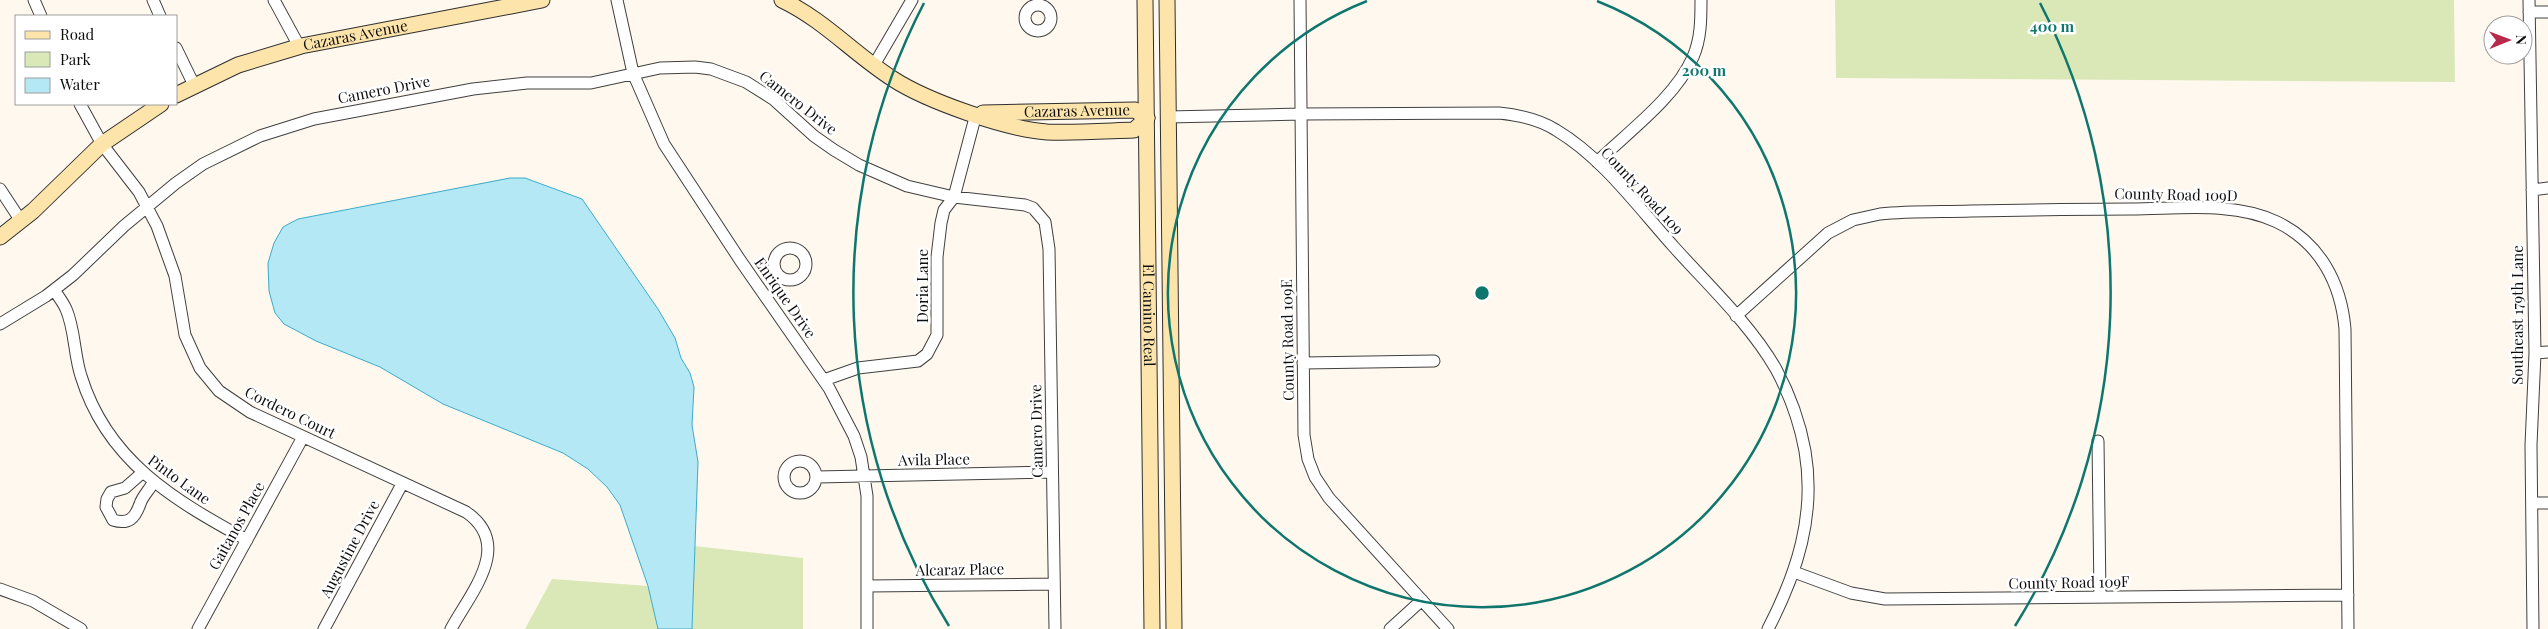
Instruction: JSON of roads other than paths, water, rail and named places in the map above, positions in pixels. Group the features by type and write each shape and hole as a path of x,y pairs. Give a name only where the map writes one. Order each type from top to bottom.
{"main road":[{"name":"Cazaras Avenue","path":"178,94 194,84 238,65 299,46 542,0"},
{"name":"Cazaras Avenue","path":"783,0 818,19 874,65 914,91 976,114 1004,123 1047,132 1134,130 1147,118 1134,110 976,114"},
{"name":"El Camino Real","path":"1145,0 1152,629"},
{"name":"El Camino Real","path":"1167,0 1174,629"},
{"path":"0,237 21,221 102,144 160,105"},
{"path":"1147,118 1168,117"}],"street":[{"path":"34,0 41,15"},
{"path":"153,0 160,15"},
{"path":"274,0 299,46"},
{"name":"Enrique Drive","path":"617,0 633,73 652,119 676,166 824,380 847,419 861,457 867,496 867,629"},
{"path":"874,65 912,0"},
{"name":"County Road 109E","path":"1300,0 1303,363 1306,448 1315,477 1330,498 1448,629"},
{"path":"1597,162 1672,91 1684,74 1698,43 1701,0"},
{"name":"Southeast 179th Lane","path":"2529,0 2535,353 2531,445 2533,629"},
{"path":"2529,12 2548,12"},
{"path":"178,52 194,84"},
{"name":"Camero Drive","path":"0,324 54,290 147,205 203,164 253,139 287,126 374,107 473,89 528,83 591,83 633,73 678,67 711,69 728,74 773,99 814,136 859,165 907,186 954,197 1025,205 1040,213 1045,222 1050,249 1055,629"},
{"name":"Cordero Court","path":"81,105 102,144 147,205 166,249 175,276 185,335 200,368 219,391 234,403 402,484 466,512 476,519 487,536 489,546 486,565 451,629"},
{"name":"County Road 109","path":"1168,117 1483,112 1510,114 1533,119 1556,130 1597,162 1760,345 1776,369 1791,402 1802,436 1807,470 1808,510 1803,544 1794,572 1768,629"},
{"name":"Doria Lane","path":"824,380 841,372 858,368 918,361 927,354 937,336 939,324 938,239 944,210 954,197 976,114"},
{"path":"2532,190 2548,188"},
{"path":"0,189 21,221"},
{"name":"County Road 109D","path":"1736,316 1828,233 1853,220 1880,214 2069,209 2213,210 2245,212 2273,220 2296,233 2314,249 2330,271 2341,302 2345,329 2348,629"},
{"path":"759,287 776,274"},
{"name":"Pinto Lane","path":"54,290 66,309 81,377 89,397 114,441 142,474 153,483 195,512 246,540"},
{"path":"2535,353 2548,352"},
{"path":"1303,363 1434,361"},
{"name":"Gaitanos Place","path":"198,629 303,437"},
{"path":"2098,441 2100,597"},
{"name":"Avila Place","path":"817,477 1052,472"},
{"path":"142,474 125,488 111,492 107,499 108,514 113,520 128,522 135,518 140,504 153,483"},
{"name":"Augustine Drive","path":"324,629 402,484"},
{"path":"2533,503 2548,503"},
{"name":"County Road 109F","path":"1794,572 1851,593 1874,598 2348,595"},
{"name":"Alcaraz Place","path":"867,586 1054,584"},
{"path":"0,589 33,601 81,629"},
{"path":"1390,629 1422,600"}],"water":[{"path":"510,178 525,178 582,199 658,309 675,338 681,358 690,373 694,387 692,425 698,462 692,629 658,629 648,586 620,505 607,487 588,469 563,453 443,404 380,367 316,341 284,324 275,313 269,291 268,263 274,243 283,227 298,219"}]}
